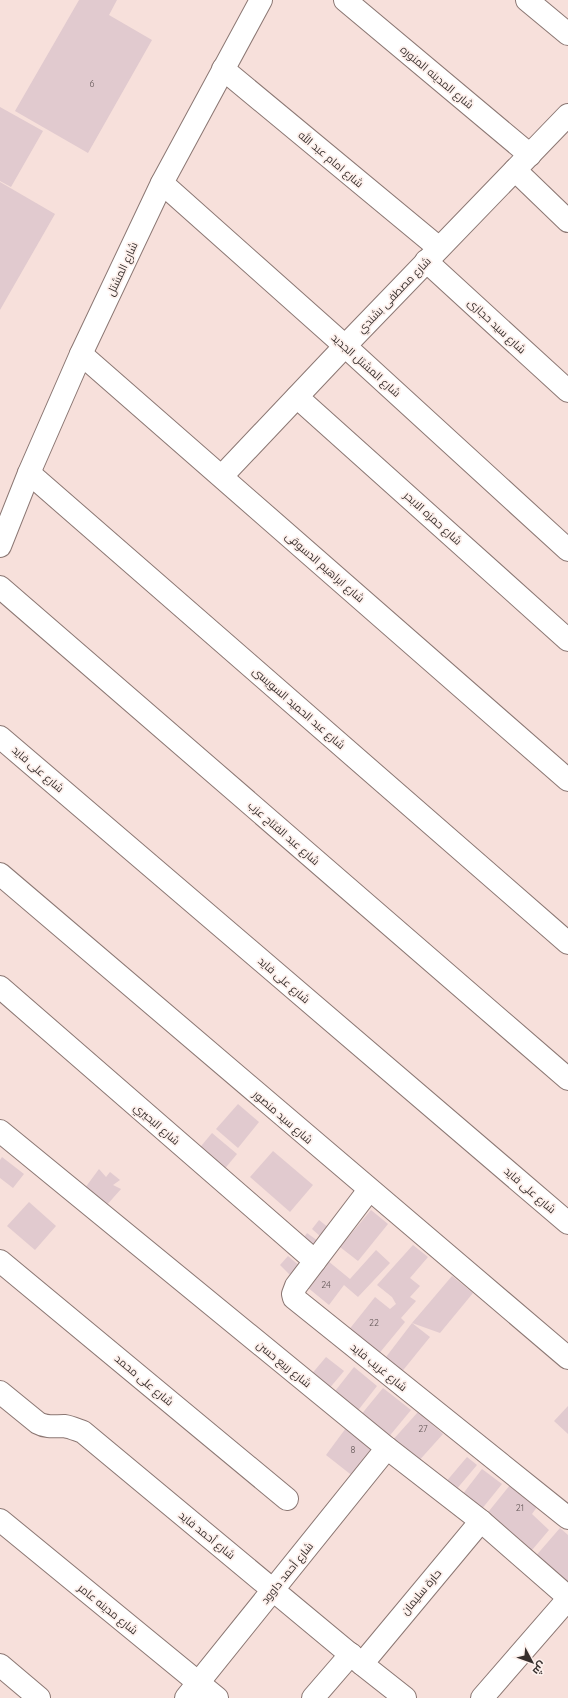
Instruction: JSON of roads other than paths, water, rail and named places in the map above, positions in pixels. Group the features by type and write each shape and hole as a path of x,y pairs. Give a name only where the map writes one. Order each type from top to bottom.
{"street":[{"name":"شارع المشتل","path":"0,546 29,473 81,354 162,183 261,0"},
{"name":"شارع المدينه المنوره","path":"345,0 522,162 568,221"},
{"path":"527,0 568,34"},
{"name":"شارع امام عبد الله","path":"223,69 433,255"},
{"name":"شارع مصطفى بشندي","path":"222,476 345,346 568,116"},
{"name":"شارع المشتل الجديد","path":"162,183 345,346 568,550"},
{"name":"شارع سيد حجازى","path":"433,255 568,391"},
{"name":"شارع ابراهيم الدسوقى","path":"81,354 568,780"},
{"name":"شارع حمزه الابحر","path":"297,397 568,640"},
{"name":"شارع عبد الحميد السويسى","path":"29,473 568,942"},
{"name":"شارع عبد الفتاح عزب","path":"0,587 568,1079"},
{"name":"شارع على فايد","path":"0,737 568,1223"},
{"name":"شارع سيد منصور","path":"0,874 568,1358"},
{"name":"شارع البحيري","path":"0,987 315,1261"},
{"name":"شارع ربيع حسن","path":"0,1130 387,1448 481,1521 568,1598"},
{"name":"شارع غريب فايد","path":"369,1190 294,1290 293,1294 296,1300 568,1518"},
{"name":"شارع على محمد","path":"0,1261 287,1499"},
{"name":"شارع أحمد فايد","path":"0,1392 38,1423 44,1426 64,1426 83,1432 405,1698"},
{"name":"شارع أحمد داوود","path":"192,1690 387,1448"},
{"name":"شارع مدينه عامر","path":"0,1520 192,1690 216,1698"},
{"name":"حارة سليمان","path":"313,1698 356,1659 481,1521"},
{"path":"482,1698 568,1598"},
{"path":"0,1665 39,1698"}]}
